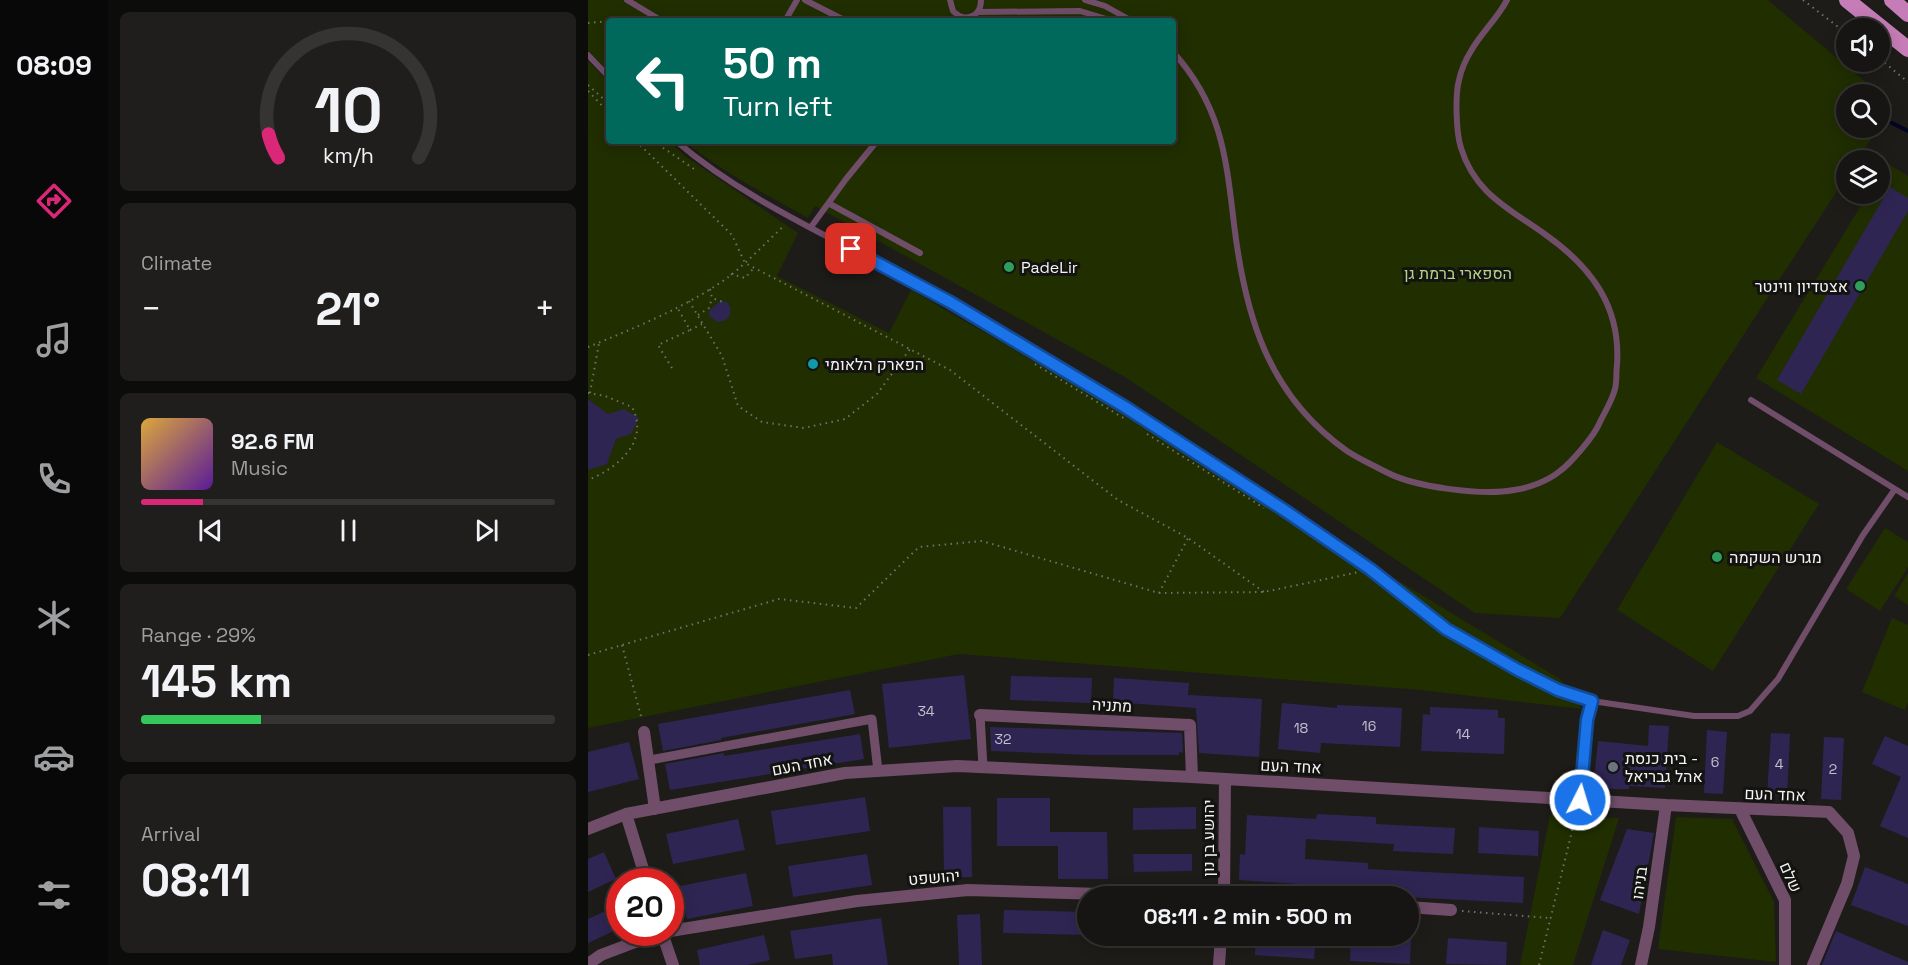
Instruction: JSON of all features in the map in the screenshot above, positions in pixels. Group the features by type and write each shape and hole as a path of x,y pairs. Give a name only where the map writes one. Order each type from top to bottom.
{"main road":[{"path":"1847,0 1908,49"},
{"path":"1892,0 1908,14"}],"street":[{"path":"980,715 983,767"},
{"name":"מתניה","path":"980,715 1191,725 1192,777"},
{"path":"650,760 872,719 878,771"},
{"path":"644,732 650,760 655,808"},
{"name":"אחד העם","path":"588,829 626,814 845,773 957,766 1829,812 1848,832 1854,856 1847,884 1813,965"},
{"name":"יהושע בן נון","path":"1224,886 1225,779"},
{"name":"בניהו","path":"1641,965 1649,927 1666,805"},
{"name":"שלם","path":"1740,809 1785,900 1785,965"},
{"path":"626,814 643,868"},
{"name":"יהושפט","path":"684,929 857,901 968,890 1077,893"},
{"path":"1419,909 1451,910"},
{"path":"588,964 601,955 626,946"},
{"path":"666,946 673,965"},
{"path":"1219,965 1220,946"}],"lane":[{"path":"627,0 657,18"},
{"path":"787,18 797,0"},
{"path":"805,0 840,18"},
{"path":"950,0 957,18"},
{"path":"964,18 978,12 981,0"},
{"path":"1085,0 1105,6 1127,18"},
{"path":"1176,56 1198,84 1221,136 1246,300 1266,357 1299,408 1349,452 1392,475 1431,485 1500,493 1526,488 1560,471 1595,433 1615,389 1618,353 1608,301 1595,280 1571,253 1492,198 1474,177 1460,147 1457,114 1458,81 1470,52 1507,0"},
{"path":"978,12 1080,11 1103,18"},
{"path":"588,55 606,74"},
{"path":"680,144 744,190 950,302 1125,407 1370,569 1446,629 1558,690 1592,701 1694,716 1738,716 1750,711 1778,679 1863,536 1895,489"},
{"path":"811,227 874,144"},
{"path":"830,204 921,253"},
{"path":"1750,400 1908,497"},
{"path":"1580,800 1587,720 1592,701"}],"path":[{"path":"1803,0 1836,25"},
{"path":"588,23 606,21"},
{"path":"1890,67 1908,82"},
{"path":"588,85 606,101"},
{"path":"588,91 606,110"},
{"path":"639,144 732,235 745,263 950,370 1118,500 1188,538 1264,592"},
{"path":"657,144 699,172"},
{"path":"588,347 677,307 710,289 745,263 788,222"},
{"path":"731,274 745,278 754,267"},
{"path":"697,315 709,310 712,298 710,289"},
{"path":"712,298 723,302"},
{"path":"689,301 722,356 738,406 762,422 804,428 845,419 877,394 910,349"},
{"path":"677,307 690,330"},
{"path":"672,368 658,345 702,324"},
{"path":"588,480 613,468 622,459 633,443 639,423 632,407 618,400 589,393 599,343"},
{"path":"1028,360 1130,422"},
{"path":"1140,429 1271,513"},
{"path":"1159,593 1188,538"},
{"path":"588,655 779,599 856,608 919,547 982,541 1159,593 1264,592 1370,569"},
{"path":"622,645 644,732"},
{"path":"1539,965 1580,800"},
{"path":"1451,910 1549,918"}],"green space":[{"name":"הספארי ברמת גן","path":"588,0 1768,0 1836,57 1836,72 1854,72 1868,84 1836,84 1836,138 1871,138 1864,150 1836,150 1836,192 1560,618 1475,613 1125,377 815,206 808,218 729,173 688,144 1176,144 1176,18 606,18 606,69 588,50"},
{"name":"הפארק הלאומי","path":"588,61 606,79 606,144 672,144 685,156 798,233 777,276 889,333 911,290 1091,394 1560,679 1582,709 1421,690 959,654 588,728"},
{"name":"אצטדיון ווינטר","path":"1890,165 1908,176 1908,471 1756,378 1862,204 1890,204"},
{"name":"מגרש השקמה","path":"1717,442 1819,504 1713,671 1617,610"},
{"path":"1885,528 1908,542 1908,567 1880,611 1846,589"},
{"path":"1908,573 1908,605 1894,596"},
{"path":"1892,618 1908,625 1908,702 1905,710 1862,692"},
{"path":"1550,815 1619,818 1573,965 1520,965"},
{"path":"1676,817 1732,819 1774,902 1776,962 1658,949"}],"building":[{"path":"1890,187 1908,198 1908,211 1801,394 1777,380 1880,204 1890,204"},
{"path":"720,301 727,302 731,309 729,317 718,322 709,316 709,311"},
{"path":"588,399 608,414 624,409 639,418 631,434 616,439 607,464 588,470"},
{"path":"964,675 971,739 889,748 882,684"},
{"path":"1011,676 1092,678 1091,703 1010,700"},
{"path":"1114,678 1189,683 1188,695 1262,699 1259,757 1199,753 1196,708 1113,702"},
{"path":"850,690 855,714 663,751 658,724"},
{"path":"1282,703 1337,708 1337,705 1402,708 1400,747 1321,743 1320,753 1278,749"},
{"path":"1430,707 1498,710 1498,718 1505,718 1504,754 1421,751 1423,714 1430,715"},
{"path":"1649,725 1669,726 1665,788 1629,786 1629,789 1593,789 1598,741 1648,746"},
{"path":"990,727 1182,733 1183,753 1179,752 1179,755 1092,755 991,751"},
{"path":"1707,730 1727,732 1723,794 1704,793"},
{"path":"1771,733 1790,734 1787,796 1767,795"},
{"path":"860,734 864,759 670,790 665,764 724,753 724,756"},
{"path":"1885,736 1908,746 1908,838 1880,826 1901,777 1872,764"},
{"path":"1824,737 1844,738 1841,800 1821,799"},
{"path":"629,742 639,779 588,792 588,752"},
{"path":"865,797 870,831 776,845 771,811"},
{"path":"997,798 1050,798 1050,832 1107,832 1108,879 1058,879 1058,846 997,846"},
{"path":"943,807 971,807 972,877 944,878"},
{"path":"1196,807 1196,829 1133,830 1133,808"},
{"path":"1317,814 1376,817 1376,824 1455,828 1453,854 1393,851 1394,844 1306,839 1305,859 1368,863 1368,869 1524,877 1523,903 1419,898 1419,886 1327,886 1239,880 1240,854 1245,855 1247,815 1316,819"},
{"path":"738,819 745,850 673,864 666,834"},
{"path":"1479,827 1539,831 1538,856 1478,853"},
{"path":"1627,829 1654,833 1639,914 1600,900"},
{"path":"604,852 611,868 606,868 606,884 588,892 588,859"},
{"path":"867,854 872,885 793,897 788,866"},
{"path":"1133,854 1192,854 1192,871 1134,872"},
{"path":"1865,867 1908,884 1908,926 1851,905"},
{"path":"746,873 753,906 687,919 684,885"},
{"path":"1004,910 1077,912 1077,935 1003,933"},
{"path":"606,911 606,935 588,943 588,919"},
{"path":"980,914 982,965 959,965 957,915"},
{"path":"881,918 888,965 833,965 832,954 795,959 790,931"},
{"path":"1603,930 1630,940 1621,965 1591,965"},
{"path":"1836,931 1908,962 1908,965 1822,965"},
{"path":"764,935 770,960 747,965 700,965 697,950"},
{"path":"1448,938 1507,942 1506,965 1446,964"},
{"path":"1255,946 1315,946 1314,959 1255,955"},
{"path":"1351,946 1411,946 1410,964 1350,961"}],"waterway":[{"path":"1892,123 1908,131"}],"place":[{"name":"PadeLir","path":"1009,267"},
{"name":"אצטדיון ווינטר","path":"1860,286"},
{"name":"הפארק הלאומי","path":"813,364"},
{"name":"מגרש השקמה","path":"1717,557"},
{"name":"בית כנסת - אהל גבריאל","path":"1613,767"}],"route":[{"path":"851,249 950,302 1125,407 1370,569 1446,629 1558,690 1592,701 1587,720 1580,800"}]}
